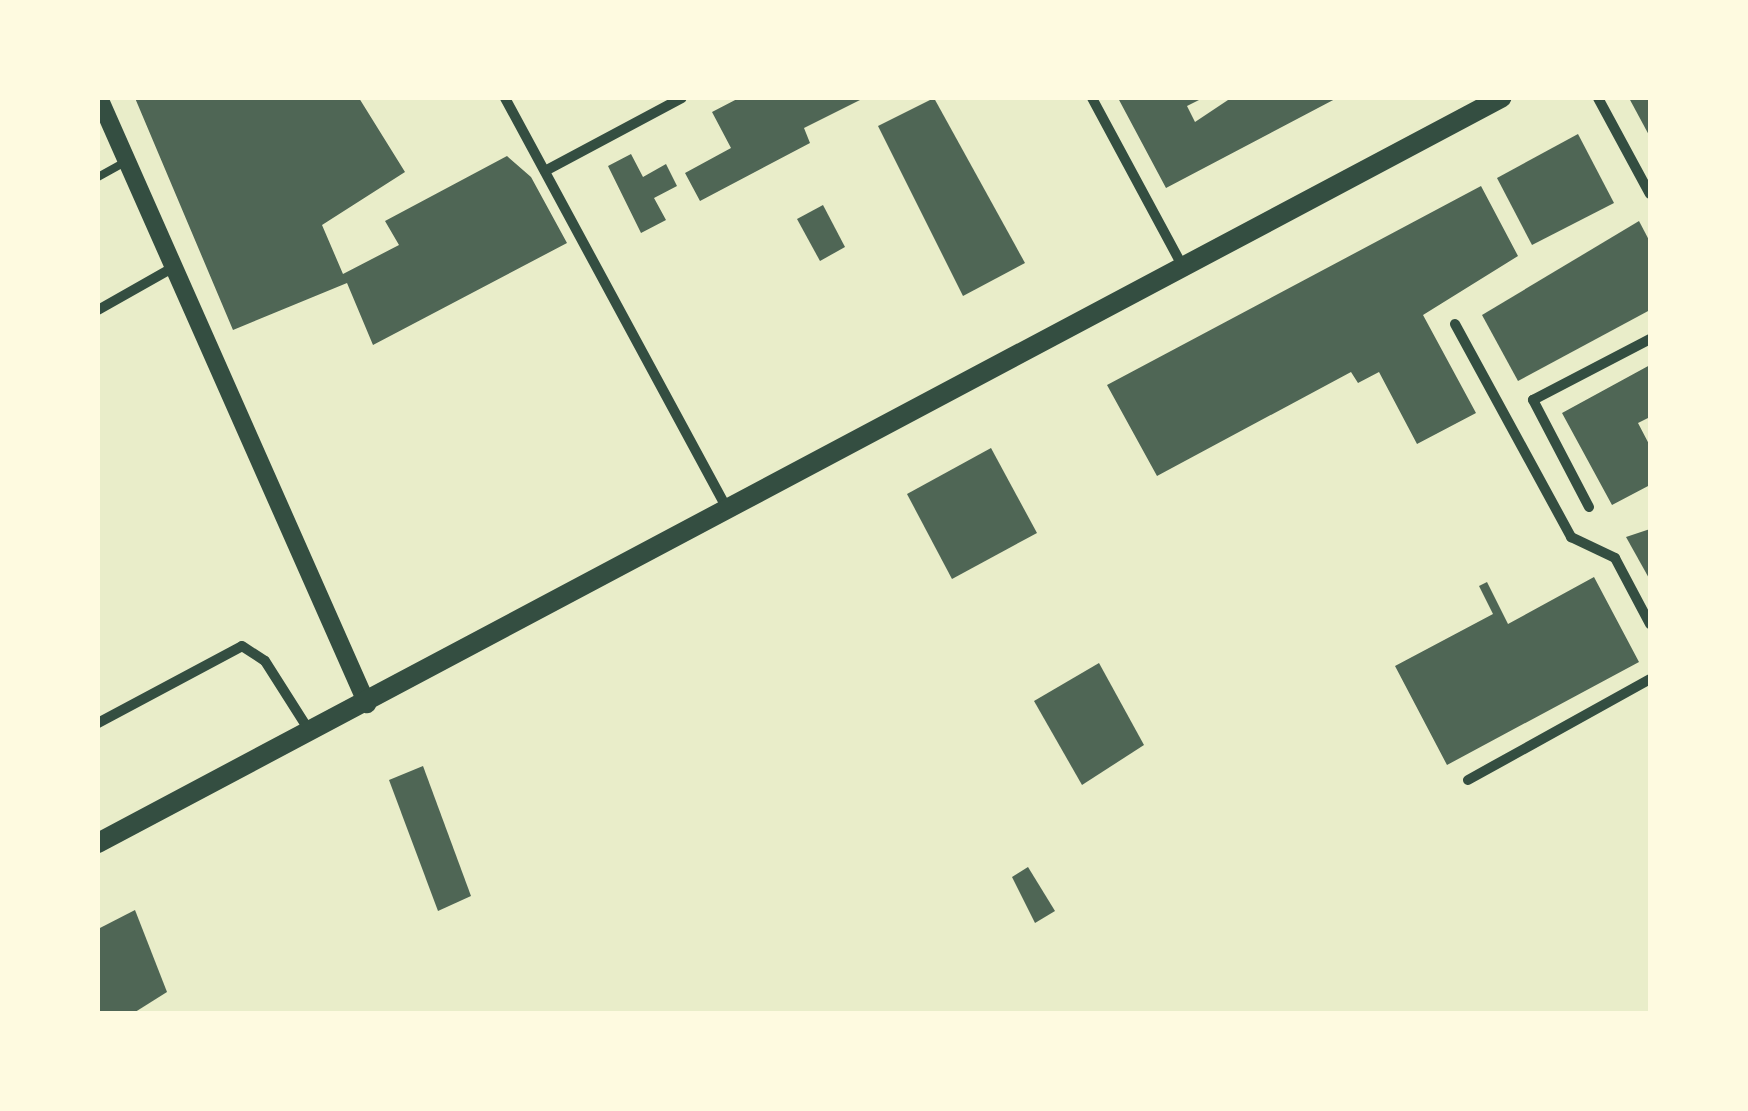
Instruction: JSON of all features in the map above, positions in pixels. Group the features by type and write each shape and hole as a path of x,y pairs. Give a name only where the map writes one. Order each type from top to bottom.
{"main road":[{"path":"98,843 367,704 1502,98"}],"street":[{"path":"99,98 367,704"},
{"path":"505,98 728,511"},
{"path":"545,171 682,98"},
{"path":"1092,98 1184,267"},
{"path":"1598,98 1650,194"},
{"path":"98,310 174,267"},
{"path":"1455,324 1571,537 1615,558 1650,624"},
{"path":"1589,507 1533,400 1650,339"},
{"path":"98,722 242,646 265,661 311,732"},
{"path":"1468,780 1650,679"}],"lane":[{"path":"98,178 127,161"}],"building":[{"path":"135,98 359,98 405,172 322,225 343,274 399,245 385,221 507,156 531,177 567,243 373,345 347,283 233,330"},
{"path":"739,98 864,98 804,128 810,143 700,201 685,173 731,148 712,112"},
{"path":"934,98 1025,263 963,296 878,126"},
{"path":"1118,98 1203,98 1187,106 1195,122 1231,98 1337,98 1166,188"},
{"path":"1629,98 1650,98 1650,137"},
{"path":"1578,134 1614,203 1532,245 1497,178"},
{"path":"631,154 643,177 666,164 677,186 654,198 666,220 641,233 608,166"},
{"path":"1481,186 1518,256 1423,315 1476,413 1417,444 1379,372 1358,383 1351,372 1157,476 1107,385"},
{"path":"823,205 845,247 820,261 797,219"},
{"path":"1639,221 1650,242 1650,310 1518,381 1482,315"},
{"path":"1650,365 1650,417 1638,423 1650,446 1650,485 1612,505 1562,413"},
{"path":"991,448 1037,533 952,579 907,494"},
{"path":"1650,529 1650,580 1626,537"},
{"path":"1594,577 1639,662 1447,765 1395,666 1493,614 1479,586 1487,582 1508,624"},
{"path":"1099,663 1144,745 1082,785 1034,701"},
{"path":"423,766 471,896 438,911 389,780"},
{"path":"1028,867 1055,911 1035,923 1012,877"},
{"path":"135,910 167,992 132,1014 98,1014 98,929"}]}
